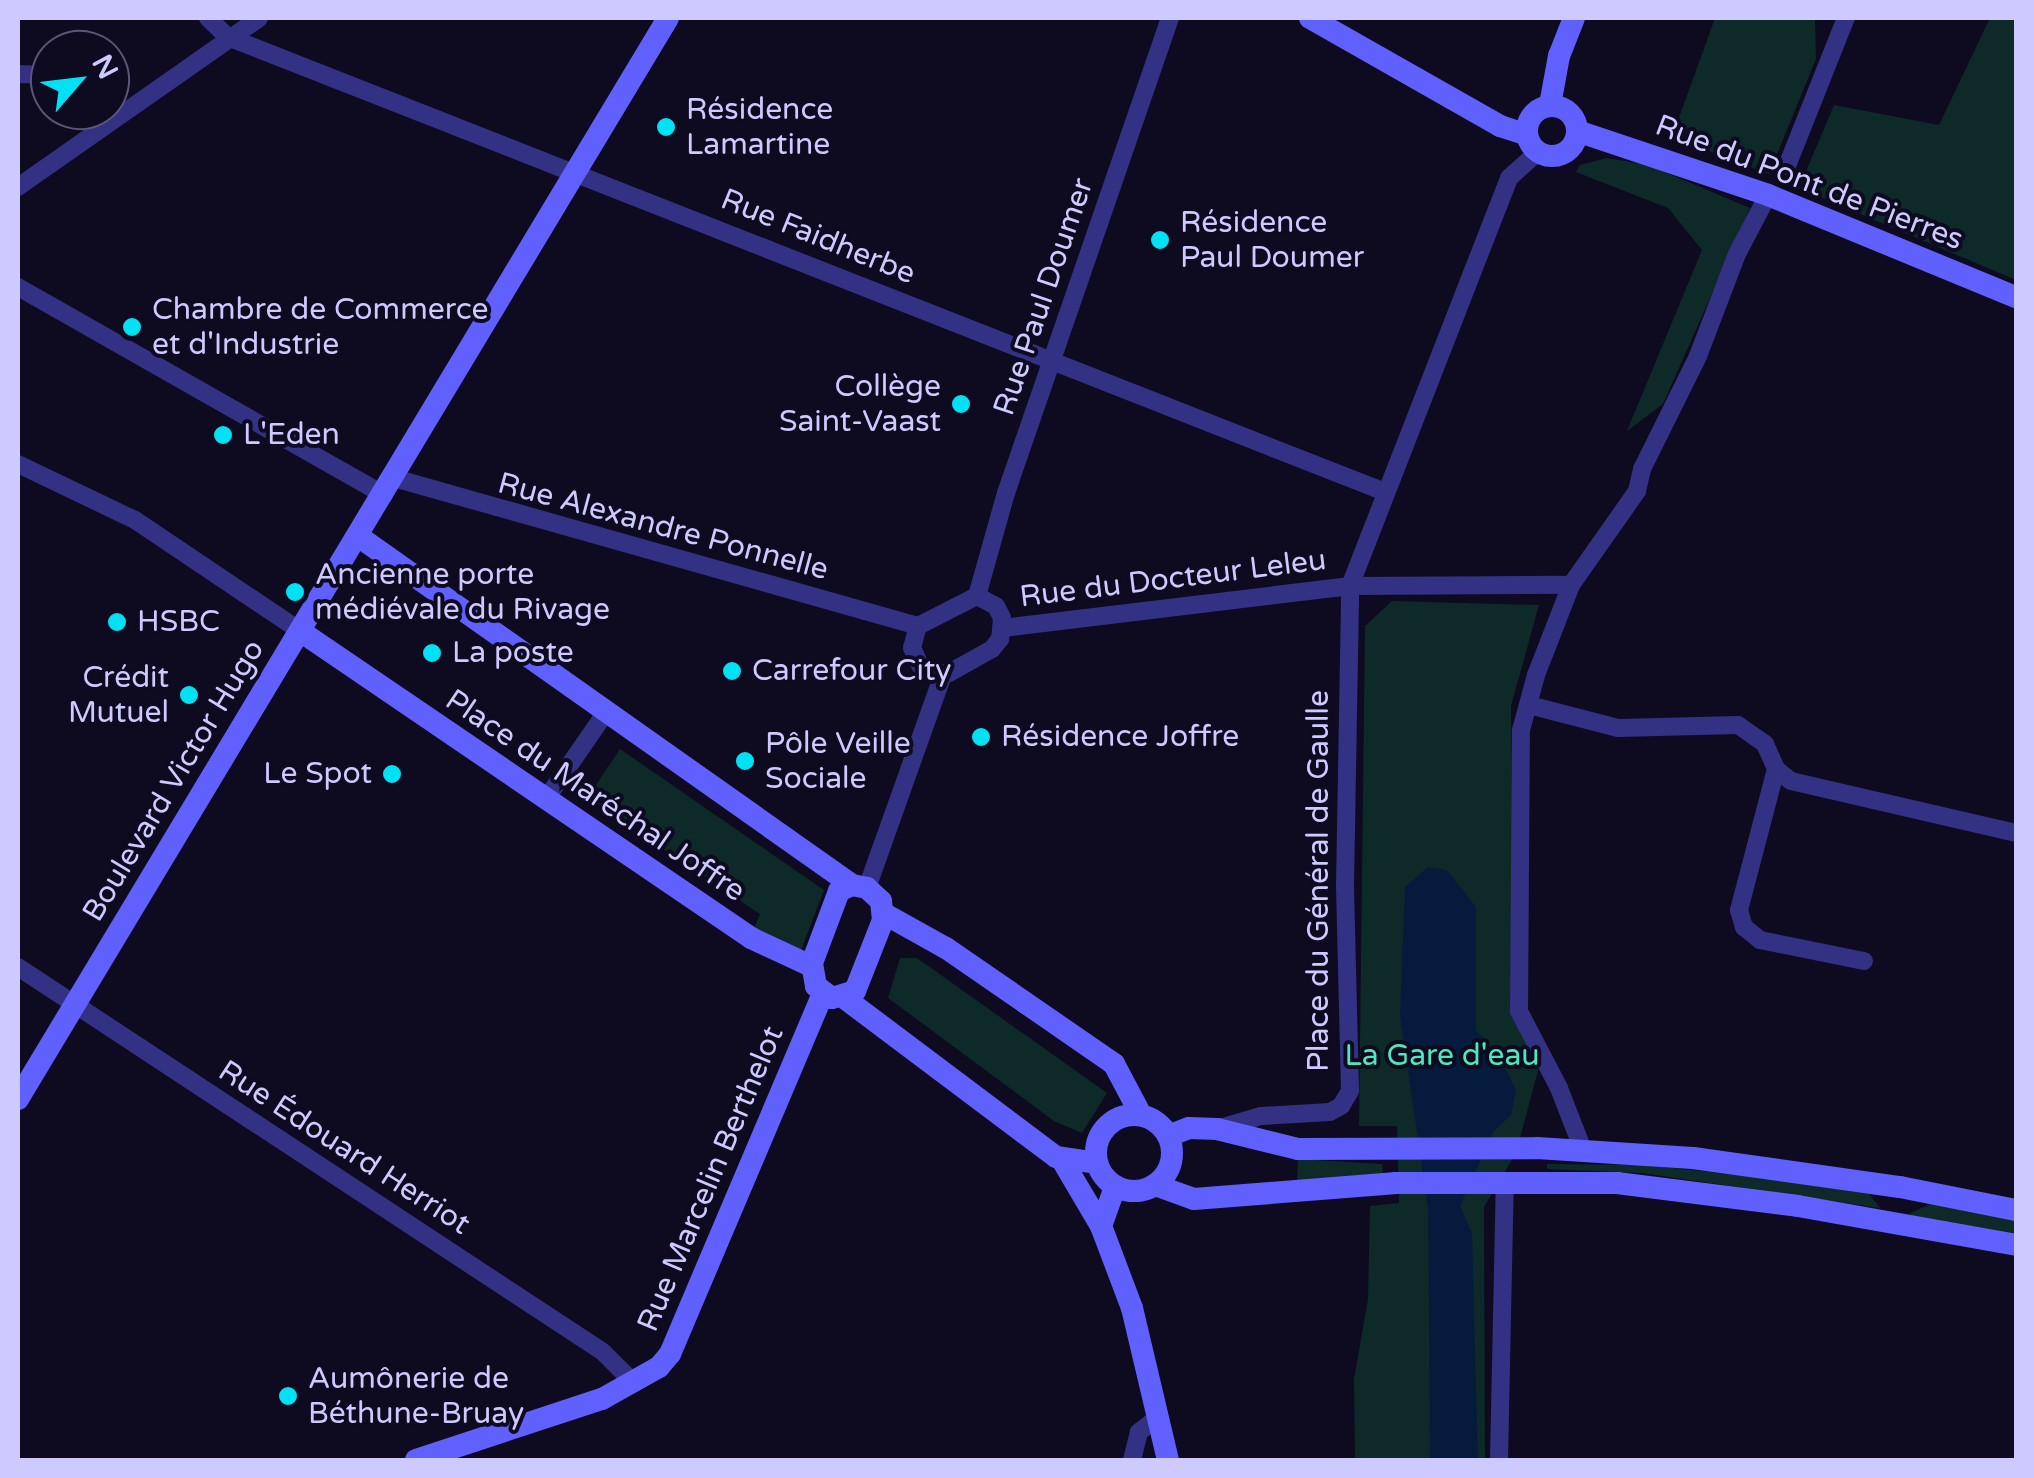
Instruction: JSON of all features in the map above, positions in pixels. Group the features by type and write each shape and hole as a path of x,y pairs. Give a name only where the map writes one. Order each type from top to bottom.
{"main road":[{"name":"Boulevard Victor Hugo","path":"18,1100 668,18"},
{"path":"1310,18 1553,156 1567,151 1577,132 1572,116 1550,105"},
{"path":"1533,144 1530,118 1550,105 1559,56 1574,18"},
{"name":"Rue du Pont de Pierres","path":"1577,132 1768,195 2016,298"},
{"path":"358,536 881,900 883,913 946,948 1114,1064 1140,1115"},
{"name":"Place du Maréchal Joffre","path":"300,631 761,945 811,966"},
{"path":"860,887 840,891 811,966 816,986 1062,1160 1100,1226 1132,1308 1168,1460"},
{"name":"Rue Marcelin Berthelot","path":"416,1460 602,1399 634,1383 670,1354 833,995 855,991 883,913"},
{"path":"1062,1160 1097,1163 1116,1187 1136,1192 1155,1185 1170,1168 1168,1136 1157,1122 1140,1115 1119,1118 1102,1132 1097,1163"},
{"path":"1168,1136 1189,1128 1217,1129 1298,1149 1537,1148 1694,1158 1806,1172 2016,1210"},
{"path":"1155,1185 1194,1199 1396,1184 1617,1183 1779,1203 2016,1246"},
{"path":"1100,1226 1116,1187"}],"street":[{"path":"208,18 228,37"},
{"path":"130,101 259,18"},
{"name":"Rue Paul Doumer","path":"976,596 1052,358 1170,18"},
{"path":"1787,166 1846,18"},
{"name":"Rue Faidherbe","path":"228,37 575,170 1385,492"},
{"path":"18,187 91,130"},
{"name":"Place du Général de Gaulle","path":"1217,1129 1261,1116 1330,1112 1341,1106 1350,1091 1345,886 1350,586 1509,178 1533,144"},
{"path":"1583,1150 1559,1088 1519,1011 1521,730 1536,675 1571,585 1637,491 1665,419 1698,356 1737,254 1768,195"},
{"name":"Rue Alexandre Ponnelle","path":"18,287 389,487 918,626"},
{"path":"18,464 134,520 193,555 300,631"},
{"path":"1350,586 1571,585"},
{"name":"Rue du Docteur Leleu","path":"1003,628 1350,586"},
{"path":"860,887 943,674 992,649 1003,628 996,606 976,596 918,626 912,648 920,664 943,674"},
{"path":"1530,705 1618,728 1738,725 1765,744 1776,769 1791,782 1829,794 2016,833"},
{"path":"546,799 606,712"},
{"path":"1776,769 1739,910 1744,927 1760,940 1864,961"},
{"name":"Rue Édouard Herriot","path":"18,967 604,1352 634,1383"},
{"path":"1496,1181 1499,1460"},
{"path":"1132,1460 1139,1432 1158,1417"}],"green space":[{"path":"1715,18 1815,18 1816,59 1769,174 1672,137"},
{"path":"1990,18 2016,18 2016,280 1799,188 1834,105 1939,125"},
{"path":"1607,158 1648,165 1750,208 1663,404 1627,431 1702,250 1668,208 1576,172 1580,165"},
{"name":"La Gare d'eau","path":"1392,601 1539,605 1511,706 1514,1020 1539,1067 1516,1153 1484,1207 1485,1460 1355,1460 1354,1379 1368,1299 1370,1206 1399,1203 1397,1126 1359,1126 1365,626"},
{"path":"620,749 824,890 800,953 753,931 760,914 587,798"},
{"path":"900,958 917,958 1107,1093 1082,1133 1054,1121 888,998"},
{"path":"1298,1159 1382,1164 1383,1175 1297,1181"},
{"path":"1547,1164 1643,1165 1750,1176 1869,1194 1880,1208 1642,1173 1547,1169"},
{"path":"1930,1204 2016,1220 2016,1235 1907,1215"}],"water":[{"path":"1428,867 1447,870 1476,907 1476,1030 1501,1059 1516,1090 1511,1115 1493,1132 1460,1206 1472,1233 1478,1460 1430,1460 1428,1209 1400,1015 1405,887"}],"place":[{"name":"Résidence Lamartine","path":"666,127"},
{"name":"Résidence Paul Doumer","path":"1160,240"},
{"name":"Chambre de Commerce et d'Industrie","path":"132,327"},
{"name":"Collège Saint-Vaast","path":"961,404"},
{"name":"L'Eden","path":"223,435"},
{"name":"Ancienne porte médiévale du Rivage","path":"295,592"},
{"name":"HSBC","path":"117,622"},
{"name":"La poste","path":"432,653"},
{"name":"Carrefour City","path":"732,671"},
{"name":"Crédit Mutuel","path":"189,695"},
{"name":"Résidence Joffre","path":"981,737"},
{"name":"Pôle Veille Sociale","path":"745,761"},
{"name":"Le Spot","path":"392,774"},
{"name":"Aumônerie de Béthune-Bruay","path":"288,1396"}]}
